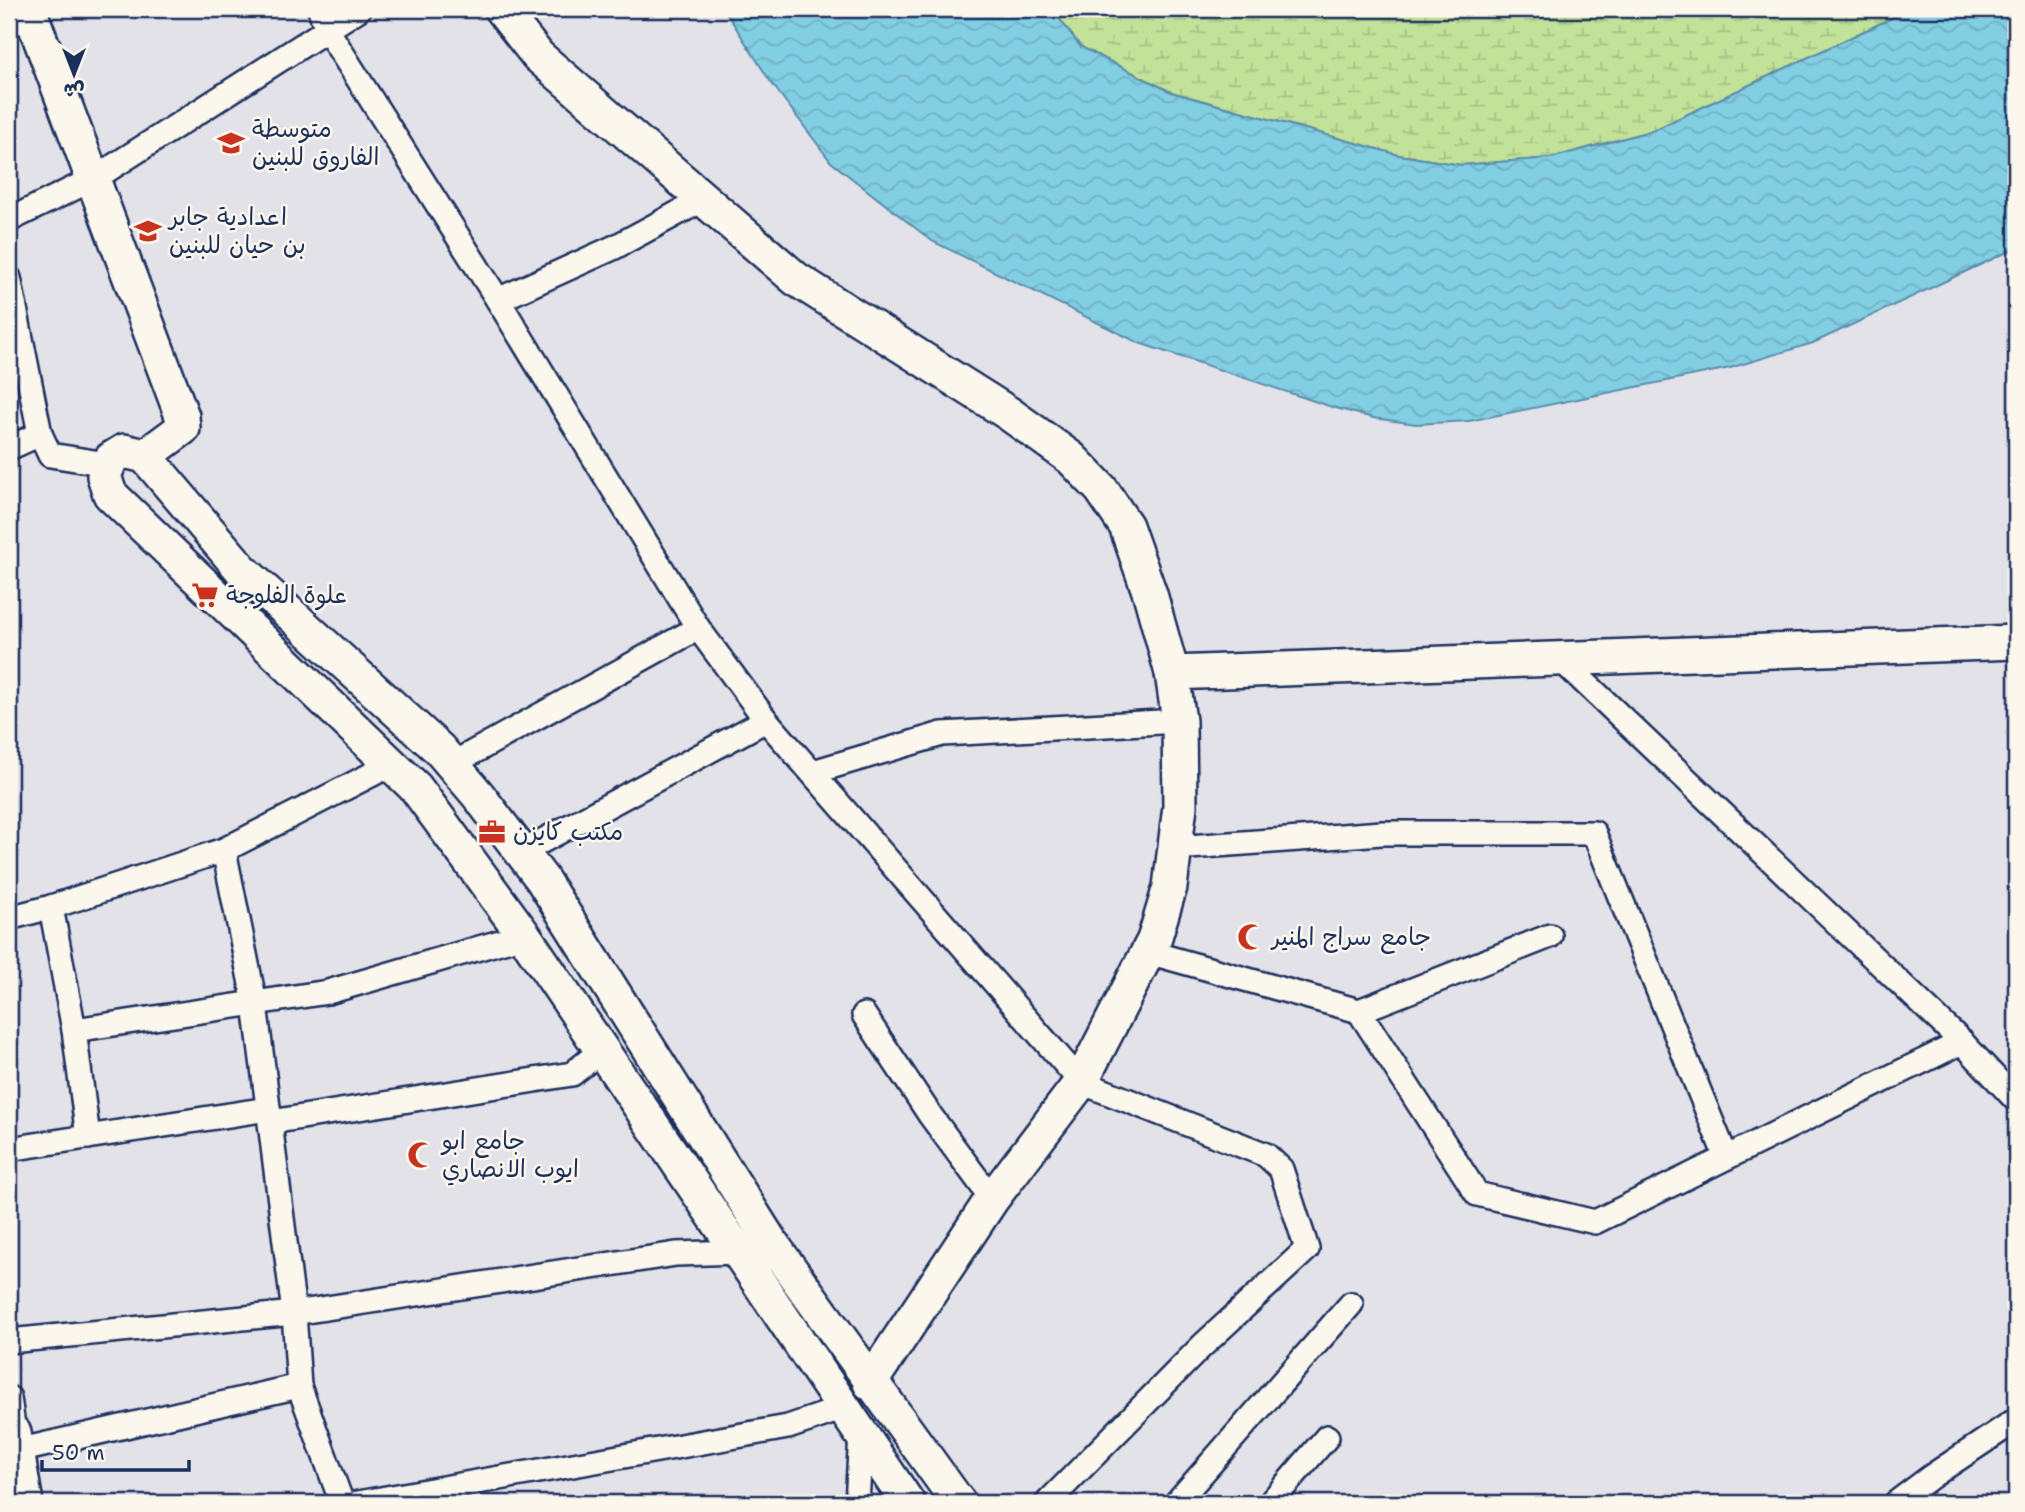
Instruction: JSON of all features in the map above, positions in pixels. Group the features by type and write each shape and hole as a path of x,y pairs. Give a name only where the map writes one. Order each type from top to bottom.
{"street":[{"path":"9,220 94,178 323,18 359,9"},
{"path":"501,9 538,56 796,279 1007,413 1071,458 1101,489 1126,526 1150,594 1172,673 1179,721 1180,806 1170,887 1148,952 1081,1082 992,1199 870,1383"},
{"path":"23,16 94,178 182,416 183,428 145,456"},
{"path":"323,18 698,628 766,720 1081,1082 1275,1160 1281,1169 1307,1249 1202,1346 1047,1503"},
{"path":"498,300 615,247 704,199"},
{"path":"9,278 40,434 50,455 107,464"},
{"path":"9,448 40,434"},
{"path":"908,1503 524,935 416,788 394,763 110,494 104,483 107,464 124,451 145,456 242,570 452,764 522,852 802,1287 959,1503"},
{"path":"452,764 698,628"},
{"path":"1172,673 1557,656 2016,642"},
{"path":"1557,656 1962,1042 2016,1100"},
{"path":"522,852 766,720"},
{"path":"813,772 942,734 1179,721"},
{"path":"9,918 51,908 224,850 394,763"},
{"path":"1175,848 1382,832 1594,833 1726,1157"},
{"path":"224,850 255,1004 294,1313 299,1386 342,1503"},
{"path":"51,908 74,1030 88,1137"},
{"path":"74,1030 328,992 524,935"},
{"path":"1148,952 1359,1011 1550,936"},
{"path":"1359,1011 1477,1194 1595,1222 1962,1042"},
{"path":"864,1015 930,1115 992,1199"},
{"path":"9,1149 572,1074 602,1051"},
{"path":"9,1341 294,1313 676,1254 738,1252"},
{"path":"772,1305 802,1287"},
{"path":"1176,1503 1351,1304"},
{"path":"13,1439 299,1386"},
{"path":"9,1398 13,1439 26,1503"},
{"path":"1896,1503 1931,1476 2016,1420"},
{"path":"358,1503 788,1427 853,1421"},
{"path":"853,1421 858,1503"},
{"path":"1270,1503 1327,1437"}],"green space":[{"path":"1052,9 1911,9 1654,130 1551,158 1461,165 1399,155 1171,92 1081,47"}],"water":[{"path":"724,9 1052,9 1081,47 1171,92 1399,155 1461,165 1551,158 1654,130 1911,9 2016,9 2016,248 1813,343 1730,368 1469,421 1416,424 1373,418 1139,343 932,241 831,162 770,81"}],"place":[{"name":"متوسطة الفاروق للبنين","path":"231,143"},
{"name":"اعدادية جابر بن حيان للبنين","path":"148,231"},
{"name":"علوة الفلوجة","path":"205,595"},
{"name":"مكتب كايزن","path":"492,832"},
{"name":"جامع سراج المنير","path":"1251,937"},
{"name":"جامع ابو ايوب الانصاري","path":"421,1155"}]}
